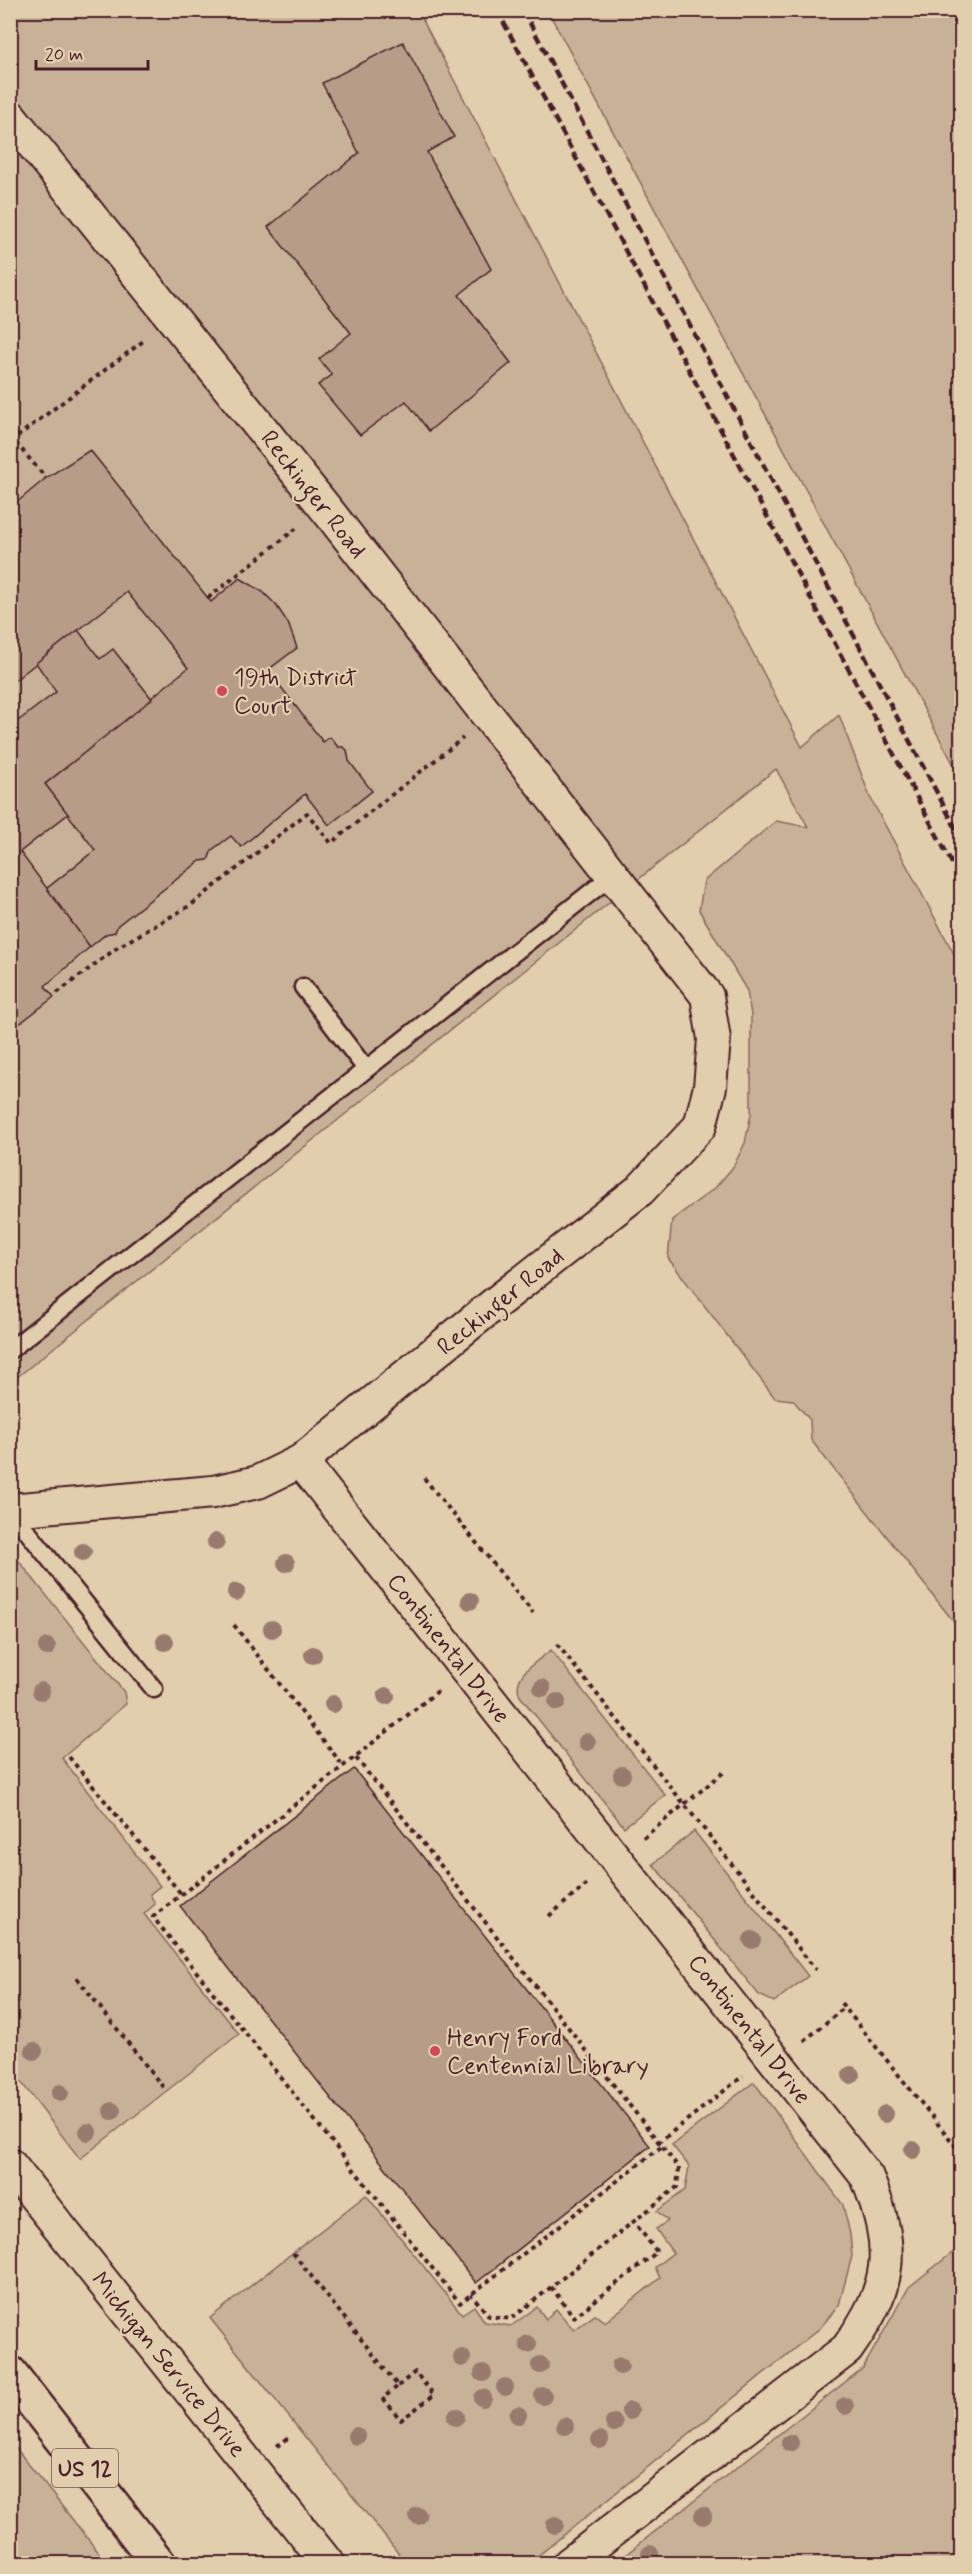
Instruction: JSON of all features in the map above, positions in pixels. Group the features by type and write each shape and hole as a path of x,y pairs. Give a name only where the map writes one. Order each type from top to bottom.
{"main road":[{"name":"US 12","path":"10,2373 159,2564"}],"street":[{"name":"Reckinger Road","path":"10,117 282,453 614,874 707,996 714,1040 710,1088 700,1126 640,1190 493,1305 301,1461 258,1482 213,1492 10,1510"},
{"name":"Continental Drive","path":"301,1461 867,2177 882,2214 887,2250 885,2274 868,2320 847,2349 569,2564"},
{"name":"Michigan Service Drive","path":"10,2165 328,2564"}],"lane":[{"path":"10,1350 614,874"},
{"path":"303,987 366,1069"},
{"path":"10,1510 154,1689"}],"path":[{"path":"46,478 11,439 148,336"},
{"path":"208,598 300,526"},
{"path":"57,993 118,947 191,905 307,813 332,843 466,736"},
{"path":"424,1478 533,1613"},
{"path":"234,1624 344,1767"},
{"path":"557,1644 816,1970"},
{"path":"444,1686 153,1917 460,2303 748,2072"},
{"path":"69,1756 182,1895"},
{"path":"356,1758 679,2168 677,2187 511,2319 489,2316 471,2294"},
{"path":"636,1845 724,1772"},
{"path":"549,1916 593,1880"},
{"path":"77,1978 166,2091"},
{"path":"841,2002 962,2154"},
{"path":"799,2045 845,2007"},
{"path":"551,2287 574,2318 657,2252 634,2222"},
{"path":"293,2253 398,2386"},
{"path":"416,2372 434,2395 401,2420 383,2398 398,2386 416,2372"}],"shaded area":[{"path":"11,11 418,11 802,747 839,715 870,797 961,967 961,1631 811,1440 810,1420 793,1400 775,1398 668,1258 672,1220 715,1188 733,1167 745,1143 751,1114 751,1015 747,991 699,910 704,881 776,821 808,827 776,769 11,1382"},
{"path":"548,11 961,11 961,778"},
{"path":"10,1550 124,1692 126,1704 62,1758 160,1886 150,1894 155,1904 144,1914 239,2034 80,2159 11,2069"},
{"path":"551,1650 665,1795 624,1827 520,1696 518,1688 522,1675"},
{"path":"694,1831 808,1976 774,2002 759,1995 653,1864"},
{"path":"754,2082 843,2205 850,2234 852,2256 839,2305 820,2328 529,2563 406,2563 210,2318 366,2195 462,2314 474,2306 485,2322 511,2326 537,2307 546,2319 556,2309 574,2330 595,2315 605,2322 660,2278 655,2267 673,2253 656,2229 668,2221 657,2211 685,2190 689,2166 672,2145"},
{"path":"961,2246 961,2563 615,2563 863,2368 909,2287"},
{"path":"11,2442 107,2563 11,2563"}],"building":[{"path":"403,42 454,137 427,152 491,269 459,295 511,363 429,431 406,401 360,435 318,385 332,375 319,359 351,333 268,227 359,153 322,83"},
{"name":"19th District Court","path":"90,450 211,602 240,578 263,592 276,605 288,623 297,648 268,670 323,742 330,737 338,747 347,750 349,761 372,791 329,825 305,794 241,847 231,836 212,850 208,860 200,861 118,925 115,932 106,934 90,947 46,889 95,850 45,784 188,668 127,592 10,684 10,508 46,478"},
{"path":"78,630 100,659 113,649 152,699 45,784 68,814 20,852 90,947 45,986 54,997 10,1031 10,727 56,692 36,663"},
{"name":"Henry Ford Centennial Library","path":"354,1769 650,2146 476,2283 180,1906"}],"railway":[{"path":"497,10 962,882"},
{"path":"523,10 962,840"}],"place":[{"name":"19th District Court","path":"222,691"},
{"name":"Henry Ford Centennial Library","path":"435,2051"}]}
